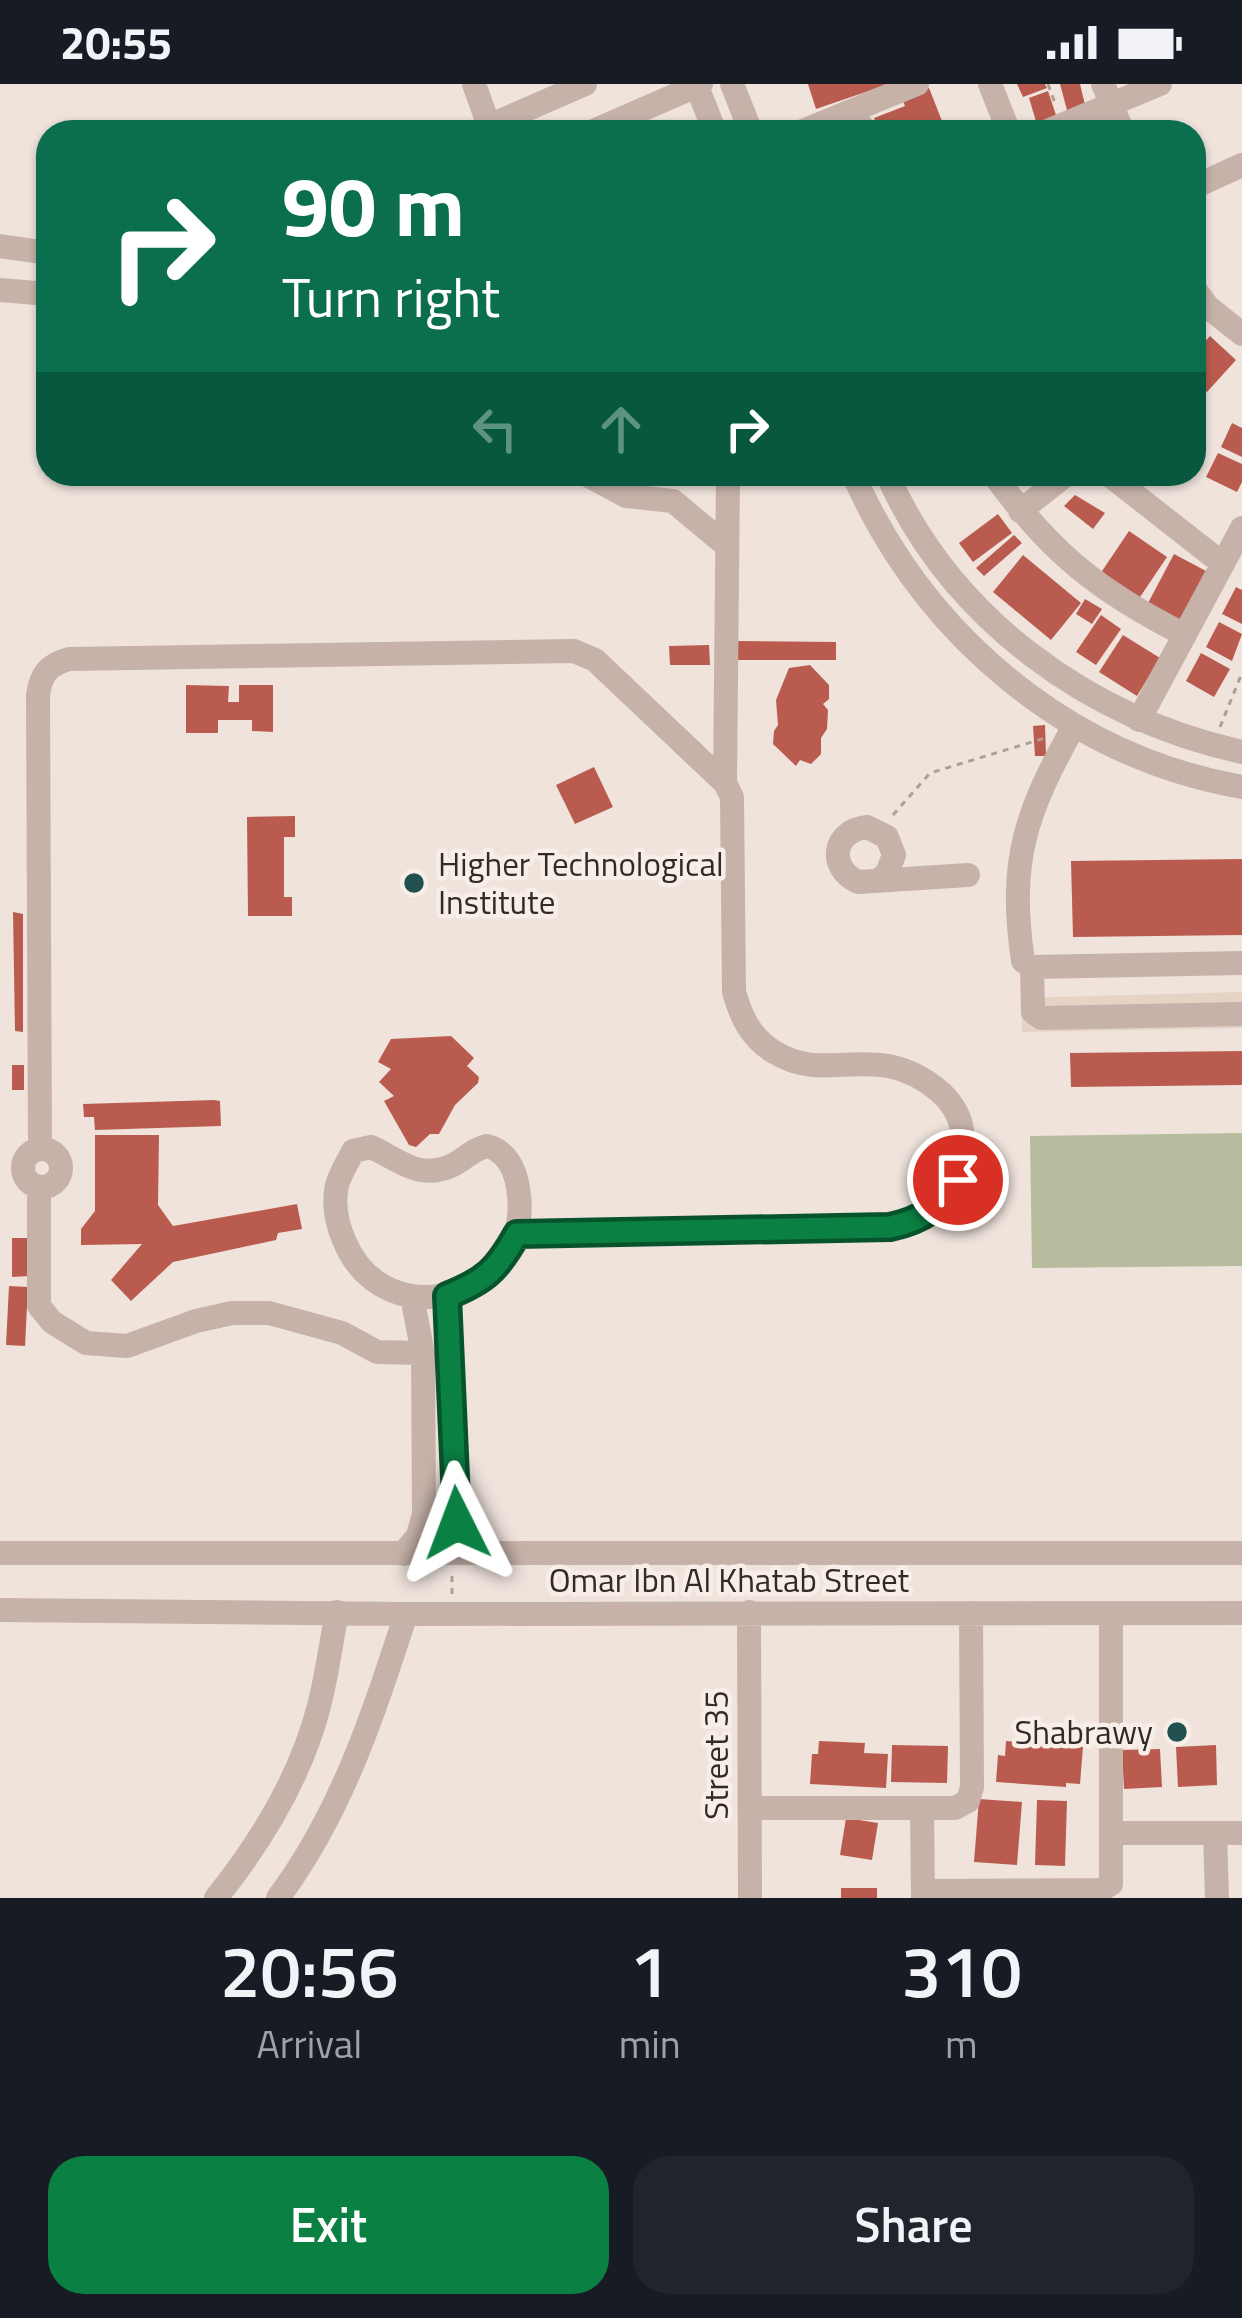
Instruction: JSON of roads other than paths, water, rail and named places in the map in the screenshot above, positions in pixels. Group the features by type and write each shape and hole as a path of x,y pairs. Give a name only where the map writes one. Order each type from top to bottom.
{"street":[{"path":"474,84 480,120"},
{"path":"503,120 585,84"},
{"path":"618,120 698,84 712,120"},
{"path":"732,84 746,120"},
{"path":"861,120 917,84"},
{"path":"990,84 1005,120"},
{"path":"1065,120 1108,95 1160,84"},
{"path":"1206,182 1242,166"},
{"path":"0,246 36,251"},
{"path":"0,290 36,293"},
{"path":"1206,304 1242,334"},
{"path":"607,486 626,496 673,501 727,546"},
{"path":"858,486 911,580 961,638 1017,688 1074,726 1130,754 1242,788"},
{"path":"894,486 935,558 982,613 1036,660 1139,720 1242,752"},
{"path":"1002,486 1067,562 1123,603 1185,634"},
{"path":"1020,512 1052,486"},
{"path":"1123,486 1223,564"},
{"path":"691,515 728,487"},
{"path":"517,1234 890,1227 918,1221 942,1204 958,1180 965,1152 962,1123 947,1098 925,1079 898,1066 869,1061 817,1065 793,1061 754,1035 741,1015 734,992 734,812 725,783 728,487"},
{"path":"1139,720 1242,528"},
{"path":"423,1353 377,1352 342,1333 269,1313 232,1313 184,1324 127,1346 86,1343 52,1322 39,1306 39,1187 26,1178 22,1167 26,1156 40,1148 41,678 52,664 69,659 574,651 595,660 725,783"},
{"path":"1074,726 1035,800 1020,854 1022,957 1032,967 1033,1012 1041,1018 1242,1014"},
{"path":"880,879 894,855 887,837 867,826 848,832 837,857 848,878 858,882 968,875"},
{"path":"1032,967 1242,963"},
{"path":"371,1147 393,1162 427,1172 445,1168 475,1148 500,1149 518,1183 517,1234 501,1262 477,1284 447,1296 412,1297 377,1283 351,1257 337,1222 337,1185 352,1151 371,1147"},
{"path":"447,1296 455,1514 463,1553"},
{"path":"403,1554 423,1526 423,1353 412,1297"},
{"name":"Omar Ibn Al Khatab Street","path":"0,1553 1242,1553"},
{"name":"Omar Ibn Al Khatab Street","path":"0,1610 1242,1613"},
{"path":"216,1898 271,1819 298,1765 318,1708 337,1612"},
{"name":"Street 35","path":"749,1612 750,1898"},
{"path":"749,1808 956,1808 971,1795 971,1613"},
{"path":"922,1808 923,1894 1101,1890 1113,1879 1111,1613"},
{"path":"278,1898 326,1825 351,1774 406,1614"},
{"path":"1112,1833 1242,1833"},
{"path":"1215,1834 1216,1898"}],"place":[{"name":"Higher Technological Institute","path":"414,883"},
{"name":"Shabrawy","path":"1177,1732"}]}
